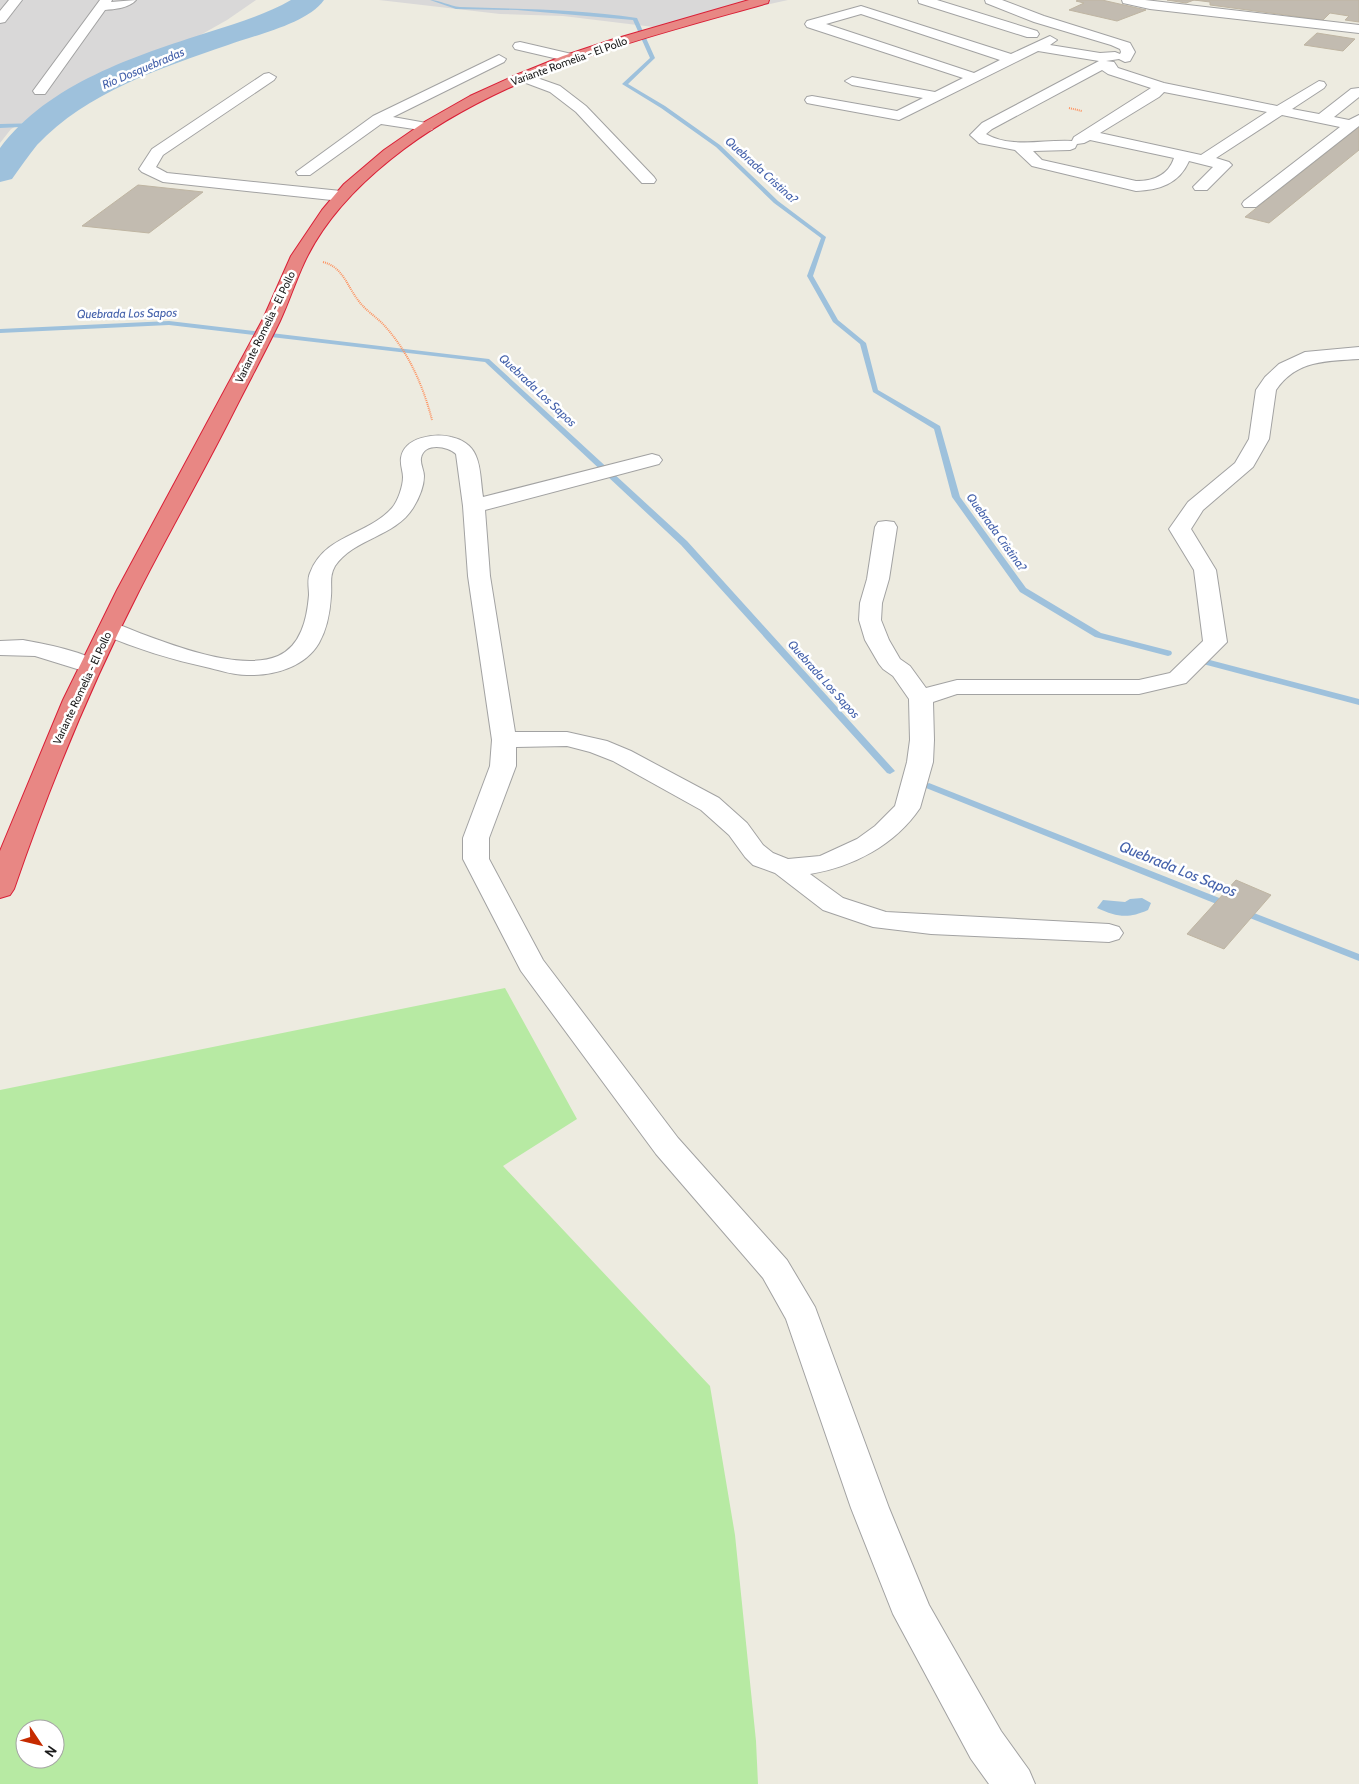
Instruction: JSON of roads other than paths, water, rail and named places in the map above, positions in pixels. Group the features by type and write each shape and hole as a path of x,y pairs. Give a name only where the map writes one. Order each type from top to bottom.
{"highway":[{"name":"Variante Romelia - El Pollo","path":"0,889 55,745 90,666 272,320 297,259 317,226 341,196 372,167 427,126 473,100 571,58 631,38 762,0"}],"street":[{"path":"0,19 16,0"},
{"path":"40,91 104,4 116,5 130,0"},
{"path":"924,0 1104,61 1108,68 1113,71 1126,61"},
{"path":"991,0 1039,19 1102,37 1126,61 1161,87 1323,118 1355,122"},
{"path":"1128,0 1150,5 1359,29"},
{"path":"976,78 812,24 861,10 1012,59"},
{"path":"812,100 899,116 1031,49 1054,45"},
{"path":"520,46 571,58"},
{"path":"1031,49 1104,61 1126,61"},
{"path":"304,172 378,119 499,59"},
{"path":"1070,145 1046,147 1018,146 989,141 977,134 987,126 1104,61"},
{"path":"853,75 938,97"},
{"path":"269,77 157,152 147,169 164,177 341,196"},
{"path":"523,77 555,89 581,109 648,180"},
{"path":"1203,160 1319,85"},
{"path":"1037,163 1088,135 1154,94 1161,87"},
{"path":"1323,118 1356,92"},
{"path":"378,119 427,126"},
{"path":"1250,204 1355,122"},
{"path":"1088,135 1224,165 1201,187"},
{"path":"1018,146 1037,163 1136,186 1161,184 1180,165 1183,156"},
{"path":"921,699 941,690 957,688 1139,687 1178,678 1215,642 1205,570 1180,529 1195,506 1243,467 1259,439 1266,390 1272,381 1286,368 1312,356 1359,353"},
{"path":"110,629 138,642 196,659 252,668 277,664 297,655 308,641 314,622 320,596 321,572 342,547 385,523 400,512 414,481 410,462 411,456 419,446 436,440 462,447 466,453 474,506 479,576 504,740 503,766 476,838 476,859 531,964 667,1146 775,1269 804,1318 870,1508 913,1614 986,1745 1014,1784"},
{"path":"474,506 652,460"},
{"path":"784,867 812,866 847,855 866,845 884,832 907,808 920,762 922,740 921,699 902,671 892,664 877,640 870,620 871,603 878,579 886,527"},
{"path":"0,648 15,646 51,652 90,666"},
{"path":"504,740 567,739 598,746 622,756 710,804 738,829 754,851 763,858 784,867 833,904 883,921 1109,933"}],"water":[{"path":"1142,898 1151,903 1148,910 1134,915 1122,916 1097,908 1103,900 1125,902 1130,899"}],"waterway":[{"name":"Río Dosquebradas","path":"0,172 31,133 73,100 96,87 144,65 278,18 310,0"},
{"name":"Quebrada Cristina?","path":"432,0 456,8 517,9 635,19 653,58 625,84 663,107 718,146 776,202 824,238 810,276 835,321 863,343 875,391 937,428 956,497 1023,590 1098,635 1168,653"},
{"path":"0,126 41,124"},
{"name":"Quebrada Los Sapos","path":"0,331 169,323 487,360 684,543 890,771"},
{"name":"Quebrada Cristina?","path":"1206,662 1359,702"},
{"name":"Quebrada Los Sapos","path":"929,786 1228,905"},
{"name":"Quebrada Los Sapos","path":"1241,911 1359,958"}]}
